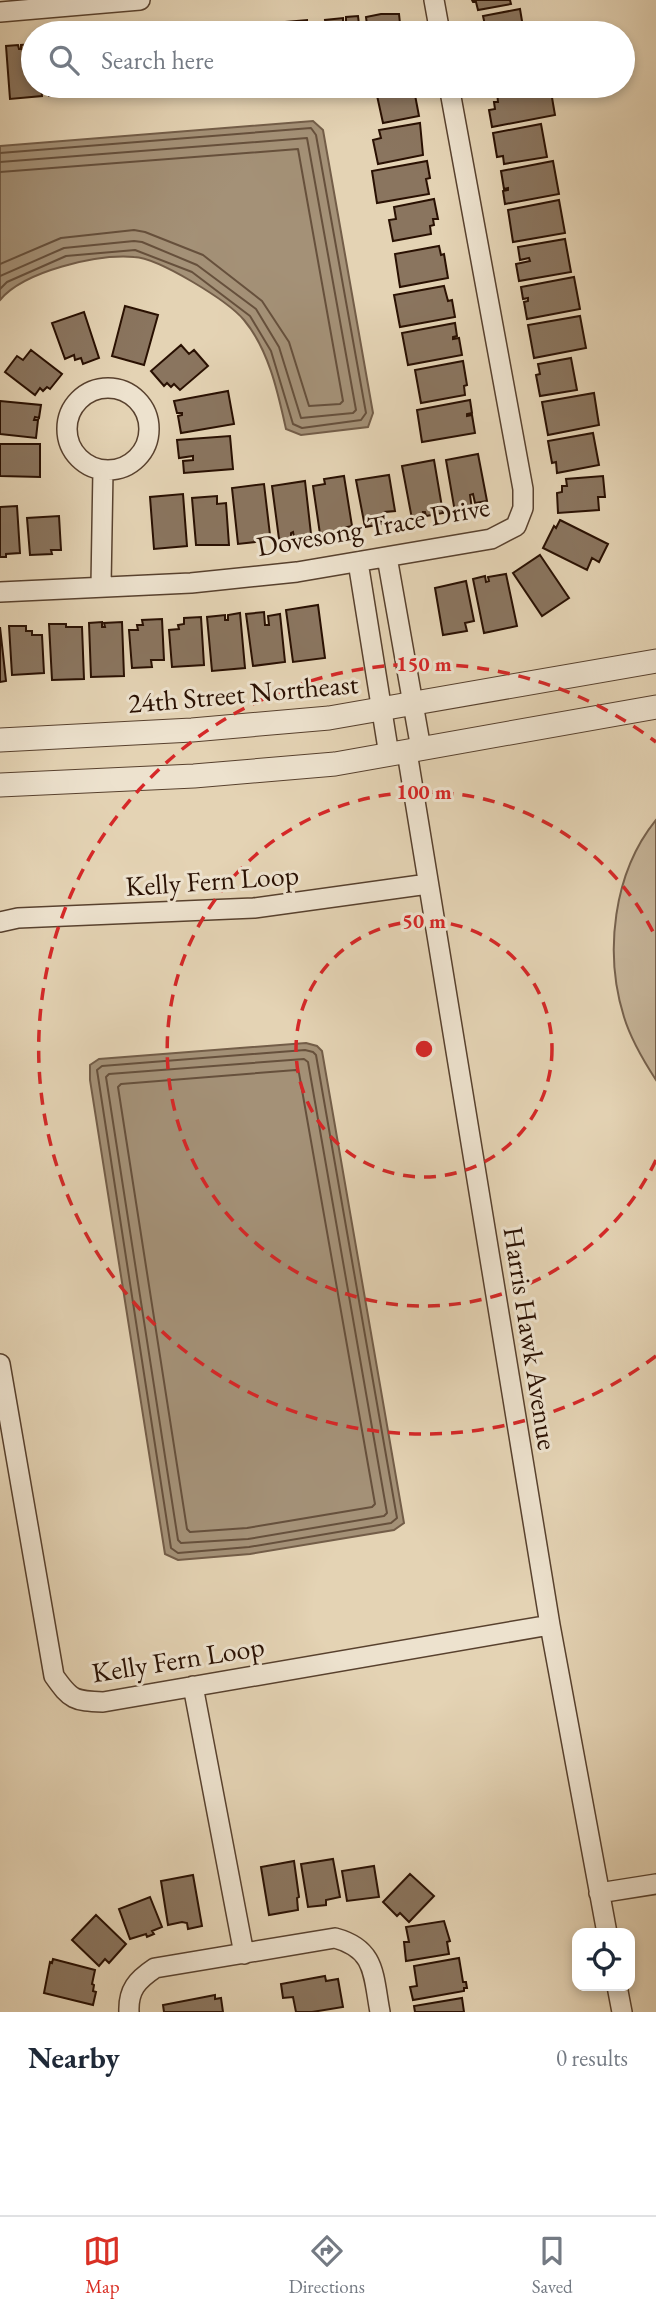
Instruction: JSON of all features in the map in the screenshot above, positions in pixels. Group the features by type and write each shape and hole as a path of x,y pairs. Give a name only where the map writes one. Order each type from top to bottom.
{"street":[{"path":"0,12 140,0"},
{"path":"434,0 438,21"},
{"name":"Dovesong Trace Drive","path":"0,592 191,583 297,572 491,539 516,526 523,508 523,489 451,98"},
{"path":"107,387 132,395 147,417 149,431 139,456 129,465 116,470 103,470 78,458 70,447 66,434 72,407 81,397 93,390 107,387"},
{"path":"102,586 103,470"},
{"path":"387,557 413,704 406,752"},
{"path":"358,562 381,710 406,752"},
{"name":"24th Street Northeast","path":"0,740 192,730 329,718 656,660"},
{"path":"0,785 194,776 334,764 656,707"},
{"name":"Harris Hawk Avenue","path":"406,752 550,1625 606,1928"},
{"name":"Kelly Fern Loop","path":"0,922 18,918 254,908 428,884"},
{"name":"Kelly Fern Loop","path":"0,1364 54,1676 65,1691 79,1702 103,1702 550,1625"},
{"path":"193,1686 244,1954"},
{"path":"599,1893 656,1884"},
{"path":"129,2012 131,1989 139,1978 155,1968 335,1938 354,1943 366,1956 373,1972 380,2012"},
{"path":"618,1991 622,2012"}],"shaded area":[{"path":"656,820 656,1080 638,1050 624,1017 618,992 614,941 616,914 630,864 641,841"}],"water":[{"path":"313,121 323,130 373,413 368,427 301,435 286,429 266,358 244,320 224,302 176,272 145,259 101,258 62,266 26,281 0,300 0,146"},
{"path":"306,1043 317,1046 322,1051 404,1523 394,1530 250,1554 178,1560 165,1554 90,1080 90,1065 99,1059"}],"building":[{"path":"472,0 510,0 511,4 478,10 476,2"},
{"path":"520,9 522,21 484,21 483,16"},
{"path":"399,14 400,21 366,21 366,17"},
{"path":"358,16 359,21 346,21 346,17"},
{"path":"343,18 343,21 325,20"},
{"path":"18,45 21,98 10,99 6,46"},
{"path":"378,98 416,98 419,116 383,123"},
{"path":"498,98 552,98 555,115 492,127 489,110 495,109 494,102 498,102"},
{"path":"420,123 423,155 378,164 373,140 381,138 379,130"},
{"path":"541,124 547,157 504,164 503,156 497,157 493,133"},
{"path":"427,161 429,194 377,203 372,171"},
{"path":"553,161 559,194 505,204 503,191 508,188 504,189 501,171"},
{"path":"434,199 438,219 433,219 431,234 393,241 389,220 396,219 394,207"},
{"path":"559,200 565,233 513,242 508,210"},
{"path":"565,239 571,272 519,281 516,264 530,261 529,258 520,260 518,247"},
{"path":"439,246 441,255 444,254 448,278 400,287 395,254"},
{"path":"574,277 580,309 527,319 524,302 528,301 528,298 523,299 521,287"},
{"path":"444,286 448,301 452,300 455,317 400,327 394,295"},
{"path":"125,306 158,315 144,365 112,356"},
{"path":"84,312 99,358 83,364 81,358 75,360 74,355 65,359 52,323"},
{"path":"580,316 586,348 534,358 528,325"},
{"path":"455,323 457,336 453,339 459,338 462,355 408,365 402,333"},
{"path":"181,345 189,354 194,350 208,366 180,390 174,384 171,387 167,383 164,386 151,371"},
{"path":"31,350 62,374 50,389 47,387 43,391 40,388 35,395 5,372 17,356 23,360"},
{"path":"571,358 577,390 540,396 536,375 540,374 538,364"},
{"path":"463,361 467,385 464,386 465,395 421,403 415,370"},
{"path":"228,391 234,424 181,433 178,416 182,413 177,413 174,401"},
{"path":"594,393 599,425 548,435 542,402"},
{"path":"470,400 472,413 467,416 472,415 475,433 422,442 417,410"},
{"path":"0,401 41,405 39,418 35,417 34,420 38,420 36,438 0,434"},
{"path":"593,433 599,465 557,473 556,462 552,463 548,441"},
{"path":"230,436 233,469 184,473 183,461 193,460 193,456 179,458 177,440"},
{"path":"0,444 40,444 40,477 0,476"},
{"path":"478,454 487,501 475,503 473,494 470,495 472,509 455,512 446,460"},
{"path":"434,460 443,513 426,516 423,512 424,517 412,519 402,466"},
{"path":"389,475 395,511 385,512 386,517 380,518 382,524 365,527 356,480"},
{"path":"344,476 352,526 320,534 313,486 325,484 324,479"},
{"path":"603,476 605,497 598,497 599,510 558,513 557,493 562,492 562,486 567,486 566,479"},
{"path":"305,481 311,534 294,537 293,532 291,538 279,539 272,486"},
{"path":"264,484 270,535 254,538 255,542 238,544 232,488"},
{"path":"183,494 187,546 154,549 150,497"},
{"path":"217,496 217,504 226,503 229,545 196,545 192,498"},
{"path":"17,506 20,553 0,557 0,507"},
{"path":"59,516 61,550 51,550 52,554 30,555 27,518"},
{"path":"560,520 608,544 599,562 592,558 587,570 543,548"},
{"path":"540,555 569,598 542,616 513,573"},
{"path":"506,574 517,626 484,633 473,579 485,576 486,582 489,581 488,577"},
{"path":"466,581 474,621 465,623 467,631 443,635 435,588"},
{"path":"318,605 325,658 293,662 286,610"},
{"path":"264,612 265,625 269,625 268,616 280,614 285,662 253,666 246,614"},
{"path":"240,613 245,668 212,671 207,617 225,615 225,620 228,620 228,615"},
{"path":"201,617 204,665 172,667 169,630 179,629 178,625 184,624 184,618"},
{"path":"162,619 164,660 151,660 152,667 132,668 129,630 138,630 137,625 143,625 142,620"},
{"path":"102,622 102,627 105,627 104,623 122,622 124,676 91,677 89,623"},
{"path":"49,624 82,627 84,679 52,680"},
{"path":"9,626 26,626 26,631 32,631 32,635 42,635 44,673 12,675"},
{"path":"0,627 6,681 0,682"},
{"path":"333,1859 340,1897 326,1900 326,1905 308,1907 301,1864"},
{"path":"294,1861 298,1910 269,1915 261,1867"},
{"path":"374,1866 379,1897 347,1901 342,1871"},
{"path":"410,1874 434,1896 409,1922 400,1913 397,1916 383,1902"},
{"path":"193,1875 202,1926 188,1929 187,1923 182,1922 168,1925 161,1881"},
{"path":"150,1897 162,1927 152,1931 154,1934 147,1937 146,1934 130,1939 119,1909"},
{"path":"96,1915 126,1944 109,1963 105,1959 99,1966 72,1940"},
{"path":"444,1921 450,1941 447,1942 449,1954 406,1961 404,1942 409,1942 406,1927"},
{"path":"459,1958 463,1982 466,1982 467,1988 464,1988 464,1991 413,2000 410,1987 417,1986 414,1966"},
{"path":"53,1959 95,1970 92,1984 93,1991 96,1992 93,2005 44,1993 50,1962 52,1963"},
{"path":"325,1976 326,1981 338,1979 343,2007 296,2012 293,1997 283,1998 281,1984"},
{"path":"215,1995 215,1999 221,1998 223,2012 164,2012 163,2005"},
{"path":"462,1998 464,2012 415,2012 414,2006"}]}
